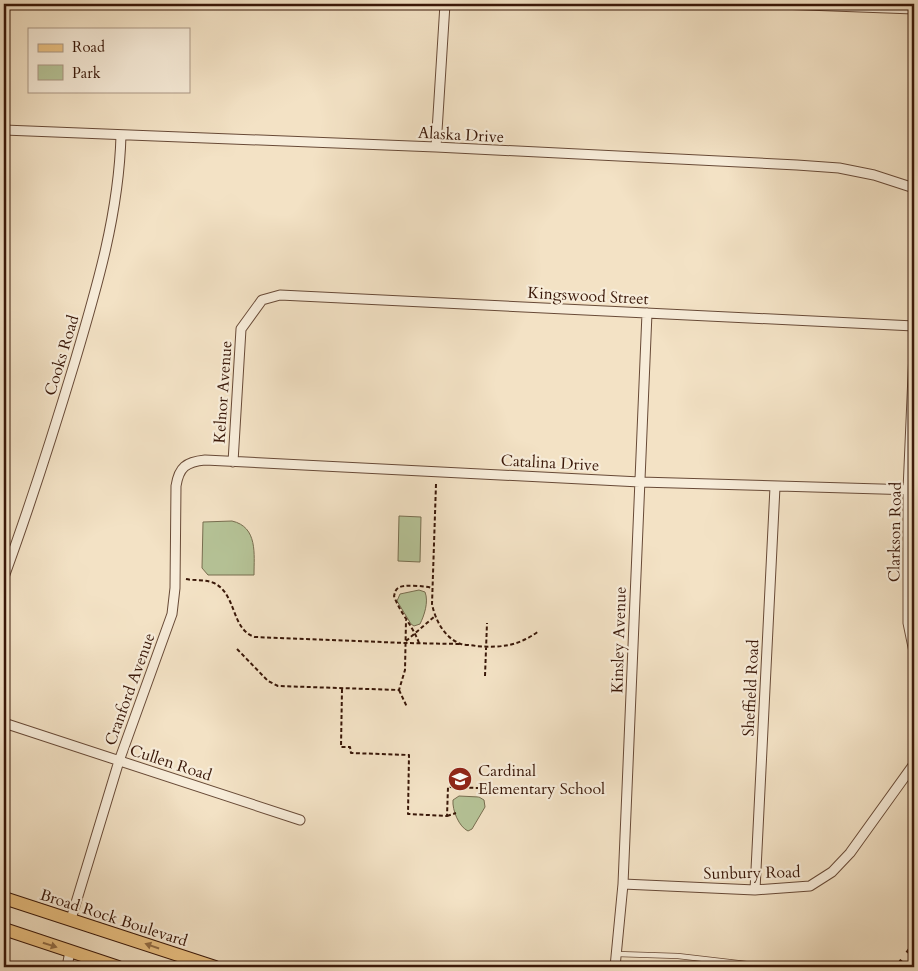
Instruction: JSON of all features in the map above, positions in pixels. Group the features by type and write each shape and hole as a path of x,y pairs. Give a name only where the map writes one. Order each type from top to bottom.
{"main road":[{"name":"Broad Rock Boulevard","path":"4,898 215,967"},
{"path":"4,929 118,967"}],"street":[{"path":"436,147 445,4"},
{"path":"779,4 914,9"},
{"name":"Alaska Drive","path":"4,130 436,147 838,168 874,175 914,188"},
{"name":"Cooks Road","path":"4,577 6,562 58,420 99,279 114,208 120,167 121,135"},
{"name":"Kingswood Street","path":"262,300 280,295 914,326"},
{"name":"Kelnor Avenue","path":"233,462 241,329 262,300"},
{"name":"Kinsley Avenue","path":"615,967 623,884 647,313"},
{"name":"Clarkson Road","path":"914,352 908,623 914,652"},
{"name":"Catalina Drive","path":"184,465 204,460 640,482 911,490"},
{"name":"Cranford Avenue","path":"71,919 119,761 169,624 175,588 176,486 179,472 184,465"},
{"name":"Sheffield Road","path":"755,890 775,487"},
{"name":"Cullen Road","path":"4,723 300,820"},
{"name":"Sunbury Road","path":"623,884 755,890 810,886 832,872 850,854 914,764"},
{"path":"67,967 70,951"}],"lane":[{"path":"616,954 678,956 772,967"}],"path":[{"path":"436,484 432,604 435,616 448,634 460,644"},
{"path":"186,579 209,581 219,586 230,600 241,628 246,633 255,637 460,644 486,647 514,645 527,640 539,631"},
{"path":"420,644 416,633 406,620 394,596 399,587 422,586 432,588"},
{"path":"406,642 435,616"},
{"path":"406,620 405,670 399,690 406,707"},
{"path":"485,676 487,623"},
{"path":"237,649 268,681 275,685 399,690"},
{"path":"342,689 341,747 350,747 351,753 409,755 408,814 447,816 456,813"},
{"path":"447,816 448,788 538,790"}],"green space":[{"path":"399,516 421,517 420,562 398,561"},
{"path":"232,521 246,529 253,542 254,575 208,575 202,568 203,522"},
{"path":"419,590 425,592 426,604 420,624 414,626 397,601 400,594"},
{"path":"459,796 479,797 484,800 485,807 472,829 468,831 459,822 454,808 453,800"}],"railway":[{"path":"896,967 914,943"}],"place":[{"name":"Cardinal Elementary School","path":"460,779"}]}
